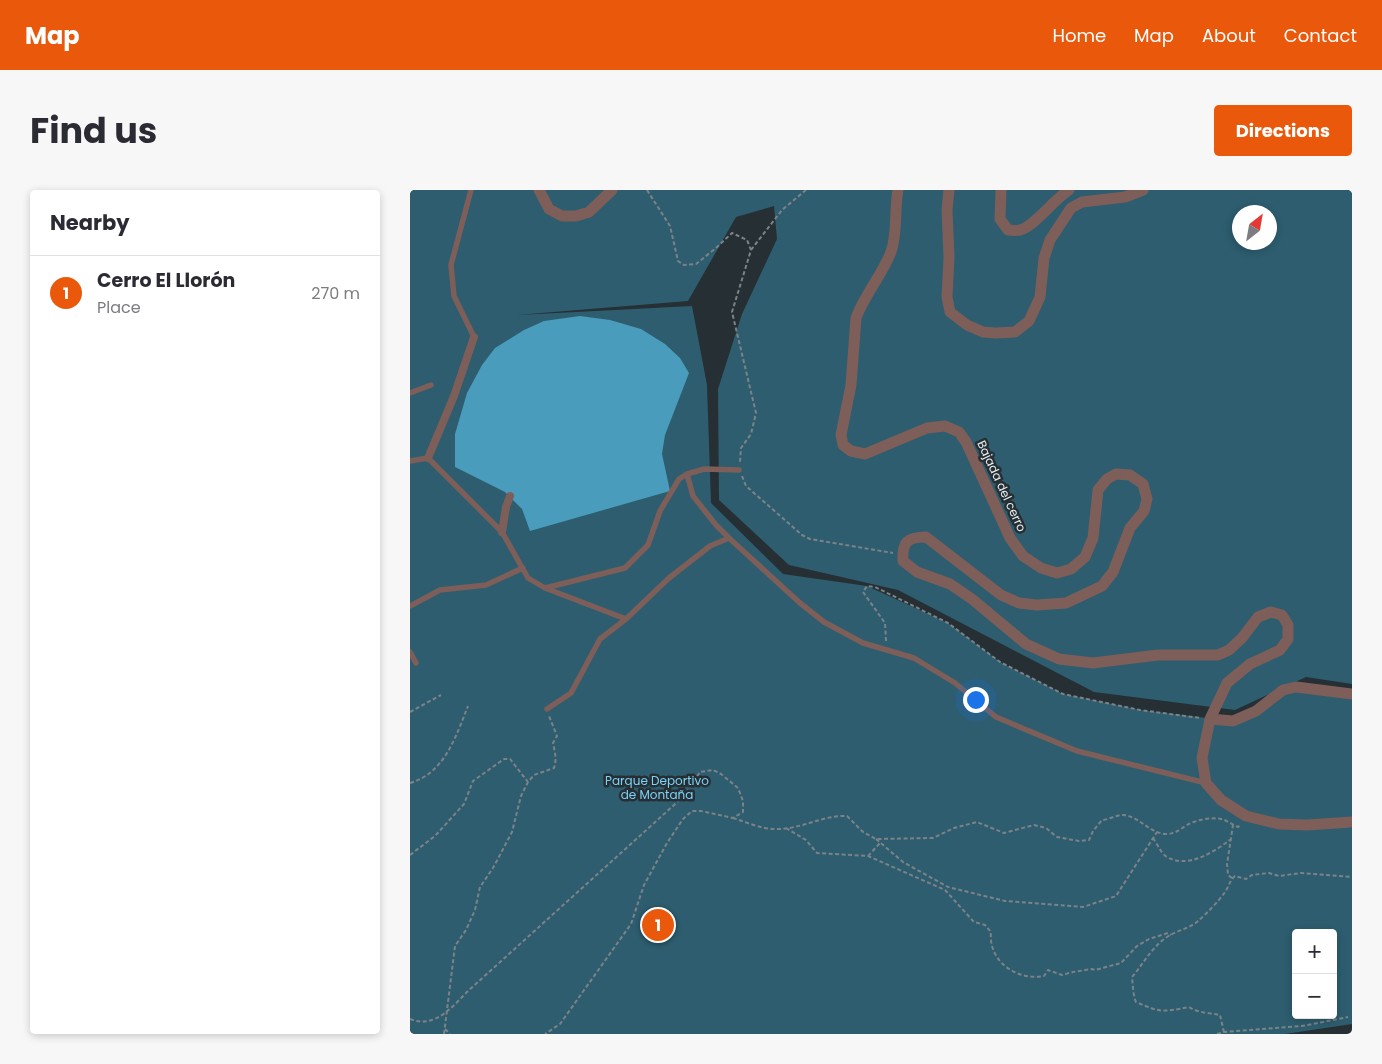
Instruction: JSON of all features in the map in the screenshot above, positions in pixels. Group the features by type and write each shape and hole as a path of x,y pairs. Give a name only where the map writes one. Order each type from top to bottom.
{"street":[{"path":"539,190 549,209 562,216 576,216 589,212 612,190"},
{"name":"Bajada del cerro","path":"898,190 896,232 890,252 856,318 851,385 841,436 843,444 851,451 865,454 927,428 945,426 959,432 966,442 1010,538 1023,556 1041,568 1057,573 1071,569 1085,557 1093,538 1098,490 1107,479 1116,474 1130,474 1143,484 1147,499 1144,511 1130,528 1112,572 1102,586 1066,603 1036,606 1019,603 1001,594 926,537 913,537 905,542 903,555"},
{"path":"949,190 947,210 949,257 946,297 950,312 967,325 984,332 996,333 1015,332 1029,321 1040,297 1044,258 1050,240 1071,208 1082,202 1125,197 1143,190"},
{"path":"1001,190 1000,219 1008,230 1020,230 1030,225 1054,201 1069,190"},
{"path":"428,458 454,396 474,337"},
{"path":"502,532 506,507 510,496"},
{"path":"903,555 903,561 918,572 950,584 972,599 1026,644 1059,659 1093,663 1158,655 1218,655 1229,650 1242,638 1258,617 1271,612 1282,615 1288,625 1288,639 1280,650 1250,664 1227,683 1210,719 1202,758 1206,783 1221,800 1246,816 1279,824 1307,825 1352,822"},
{"path":"1210,719 1232,721 1256,711 1283,690 1296,687 1352,694"}],"lane":[{"path":"471,190 451,265 454,296 474,337"},
{"path":"410,393 431,385"},
{"path":"410,461 428,458 502,532 528,578 545,588 626,619"},
{"path":"545,588 624,568 648,545 660,511 679,479 687,474 704,469 739,470"},
{"path":"687,474 693,496 716,525 800,603 824,622 863,643 914,658 955,683 996,717 1076,751 1206,783"},
{"path":"547,709 571,693 600,639 626,619 669,578 710,546 729,538"},
{"path":"410,606 440,590 486,585 523,568"},
{"path":"410,652 416,663"}],"path":[{"path":"647,190 670,226 678,261 684,265 696,264 732,233 747,240 750,250"},
{"path":"806,190 782,210 750,250 732,312 756,413 751,434 741,448 739,470 746,486 802,535 810,539 903,555"},
{"path":"886,650 885,623 863,592 867,586 875,587 948,623 1000,662 1063,694 1140,710 1210,719"},
{"path":"410,712 441,695"},
{"path":"410,783 416,782 440,765 454,740 468,706"},
{"path":"444,1034 455,946 466,930 475,910 480,887 493,868 512,832 521,796 528,782 534,775 554,768 556,764 553,743 557,736 547,709"},
{"path":"410,855 435,836 464,804 473,781 504,759 510,759 528,782"},
{"path":"410,1019 426,1022 447,1012 475,984 684,796 700,772 713,770 722,774 738,788 743,801 743,812 733,818"},
{"path":"545,1034 560,1024 631,924 644,885 667,843 683,819 692,811 701,811 733,818 774,829 798,826 833,815 847,816 863,832 876,839 903,862 948,887 1005,901 1083,907 1116,896 1157,832"},
{"path":"876,839 933,838 954,828 977,822 1004,832 1034,825 1046,828 1056,837 1079,841 1089,840 1093,831 1102,820 1109,820 1122,814 1136,819 1157,832 1175,833 1187,825 1205,819 1222,819 1238,827 1246,816"},
{"path":"1232,878 1228,875 1227,864 1233,826"},
{"path":"786,828 806,840 817,853 868,856 945,890 974,922 986,925 990,932 990,941 997,957 1006,968 1035,978 1044,976 1048,970 1062,975 1095,970 1121,963 1137,946 1149,939 1168,933 1171,935"},
{"path":"1153,838 1165,856 1184,862 1216,850 1231,839"},
{"path":"868,856 881,843"},
{"path":"1224,1032 1220,1015 1206,1011 1196,1012 1189,1007 1165,1012 1136,1002 1132,977 1142,966 1152,948 1199,920 1224,894 1232,878 1235,876 1246,879 1269,873 1279,876 1301,873 1352,876"},
{"path":"945,890 948,887"},
{"path":"1217,1034 1302,1026 1348,1016"},
{"path":"445,1029 450,1034"}],"green space":[{"name":"Parque Deportivo de Montaña","path":"410,190 1352,190 1352,684 1306,677 1235,710 1094,692 898,590 789,565 719,500 718,389 742,314 777,239 774,206 736,217 688,301 517,315 692,306 707,385 711,503 783,574 867,586 948,623 1000,662 1063,694 1140,710 1232,721 1296,687 1352,694 1352,1024 1285,1034 410,1034"}],"building":[{"path":"580,316 610,320 641,329 665,344 680,358 689,373 665,435 662,454 670,491 530,531 522,509 505,492 455,467 455,434 467,393 482,365 495,348 524,330 544,321"}],"place":[{"name":"Cerro El Llorón","path":"658,925"}]}
